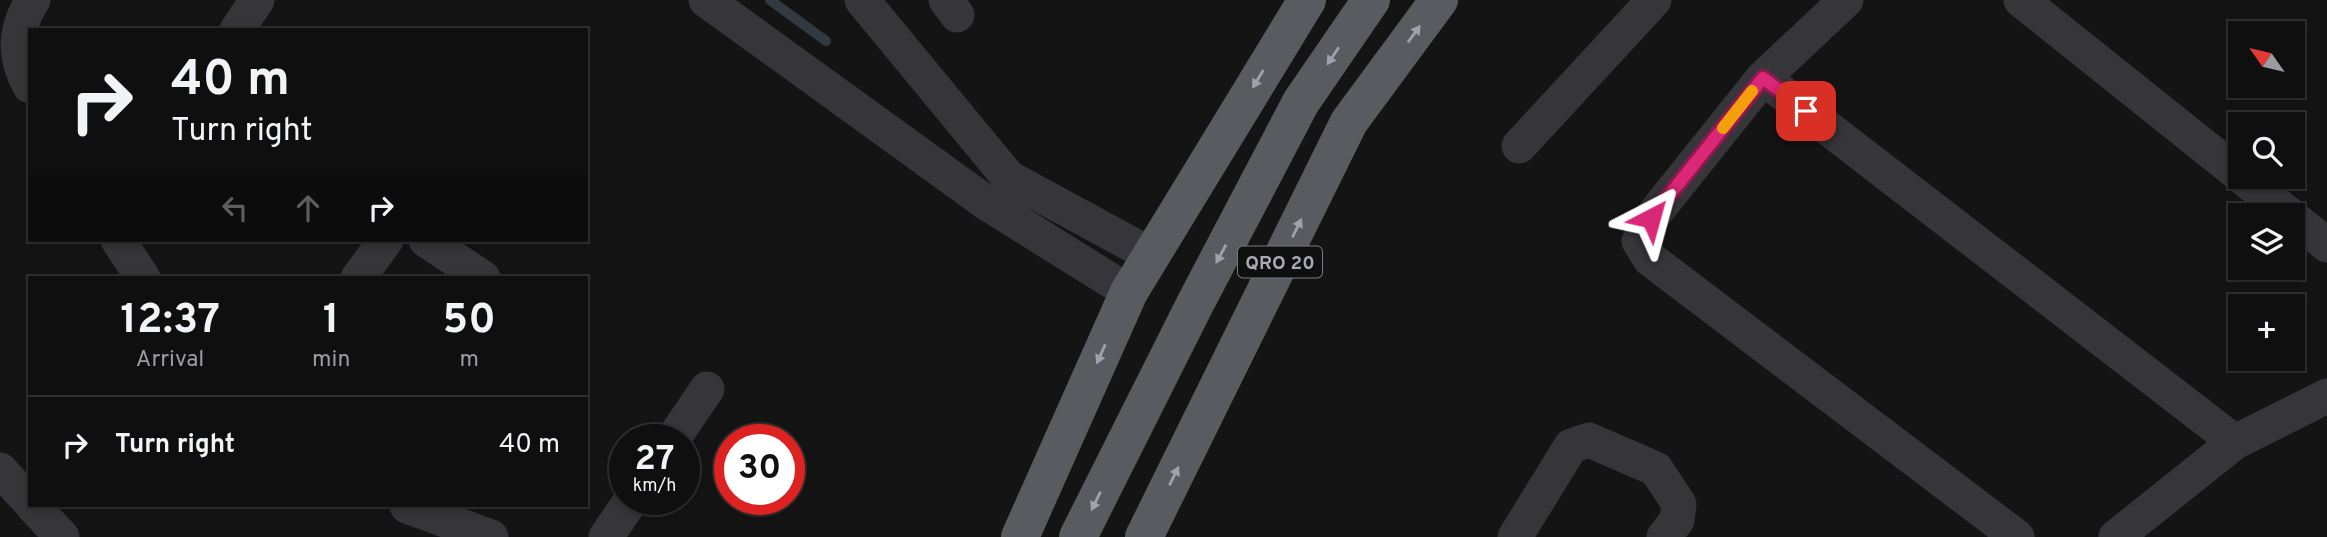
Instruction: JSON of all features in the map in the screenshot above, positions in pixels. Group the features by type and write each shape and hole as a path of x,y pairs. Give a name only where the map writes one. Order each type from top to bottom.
{"highway":[{"path":"1020,537 1129,292 1307,0"},
{"name":"QRO 20","path":"1079,537 1195,304 1301,103 1371,0"},
{"name":"QRO 20","path":"1144,537 1349,122 1439,0"}],"street":[{"path":"28,83 19,67 16,40 23,15 33,0"},
{"path":"238,28 257,0"},
{"path":"706,0 988,204 1129,292"},
{"path":"862,0 1009,178 1151,255"},
{"path":"1519,146 1654,0"},
{"path":"1846,0 1763,78 1651,218 1639,241 1650,259 2017,537"},
{"path":"2021,0 2228,166"},
{"path":"1763,78 2235,442"},
{"path":"2257,189 2275,203"},
{"path":"2305,227 2327,245"},
{"path":"119,242 142,276"},
{"path":"359,276 385,242"},
{"path":"429,242 481,276"},
{"path":"684,424 708,389"},
{"path":"2116,537 2235,442 2327,396"},
{"path":"1515,537 1571,446 1590,440 1656,469 1679,504 1676,520 1664,537"},
{"path":"0,470 28,500"},
{"path":"35,507 62,537"},
{"path":"410,507 491,537"},
{"path":"606,537 621,515"}],"waterway":[{"path":"770,0 826,41"}],"slow traffic":[{"path":"1723,128 1752,91"}],"route":[{"path":"1651,218 1763,78 1806,111"}]}
